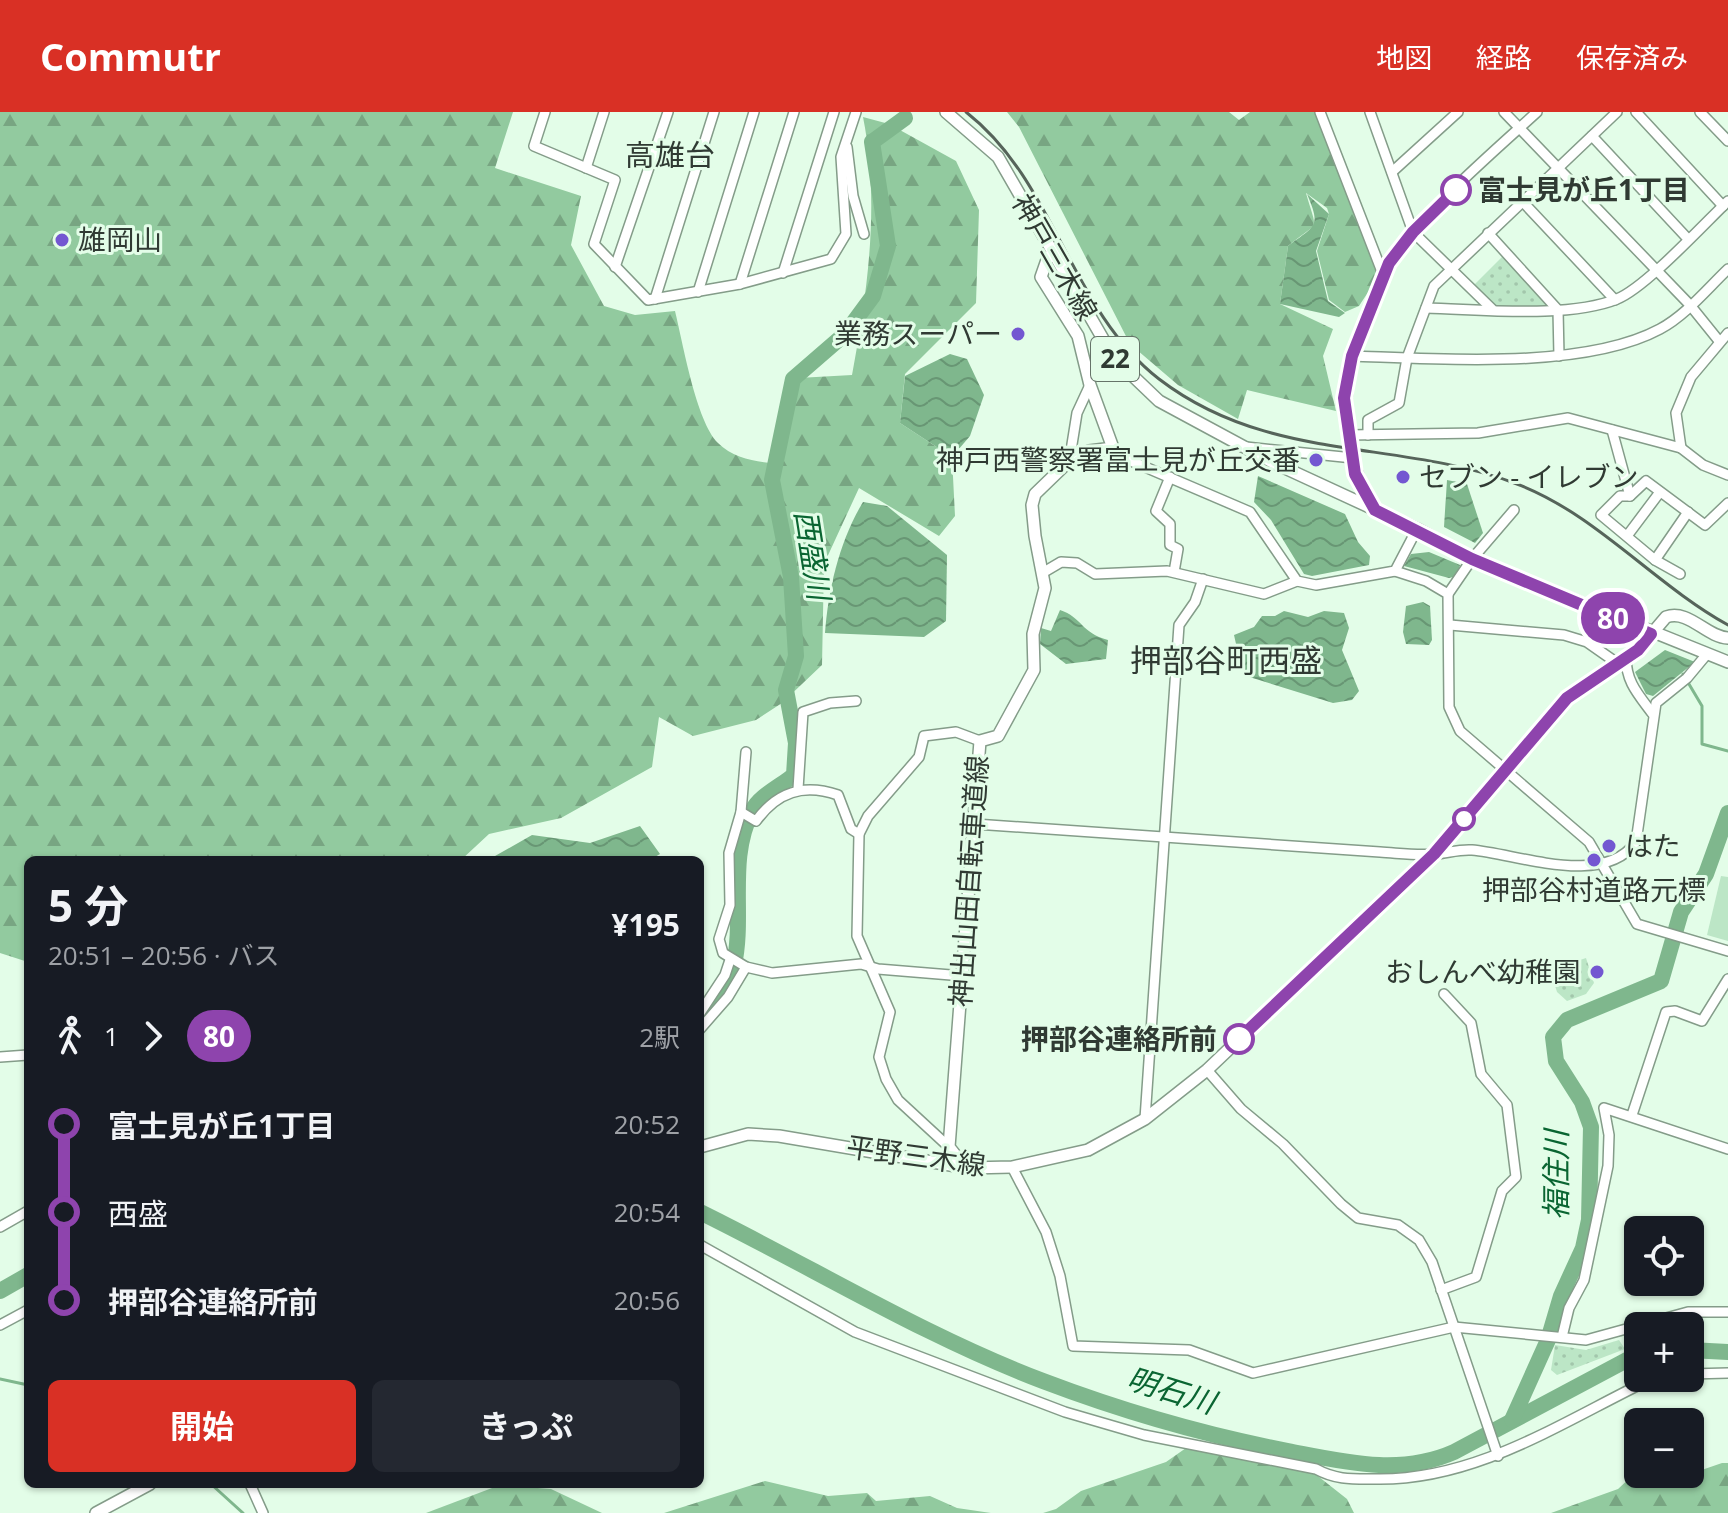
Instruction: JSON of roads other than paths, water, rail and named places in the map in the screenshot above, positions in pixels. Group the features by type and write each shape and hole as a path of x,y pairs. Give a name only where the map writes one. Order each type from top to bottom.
{"main road":[{"name":"神戸三木線","path":"946,112 998,157 1049,254 1114,358 1159,401 1242,446 1417,529 1472,559 1651,634 1728,662"},
{"path":"1049,254 1041,277 1078,336 1090,385 1113,448"},
{"name":"神出山田自転車道線","path":"949,1147 980,741 998,736 1034,670 1033,634 1045,588 1032,505 1041,484 1069,463 1089,451 1113,448"},
{"name":"平野三木線","path":"704,1146 748,1134 779,1136 964,1165 1012,1167 1088,1150 1145,1119 1207,1070 1434,854 1567,698 1644,644 1660,622 1673,614 1686,618 1714,636 1728,638"},
{"path":"949,1147 964,1165"},
{"path":"96,1513 143,1488"}],"street":[{"path":"545,112 534,146 615,180 594,244 648,300 740,284 831,259 846,234 841,157 856,112"},
{"path":"586,168 604,112"},
{"path":"615,267 668,112"},
{"path":"655,299 714,112"},
{"path":"698,292 754,112"},
{"path":"740,284 794,112"},
{"path":"783,273 834,112"},
{"path":"1320,112 1384,277"},
{"path":"1383,112 1372,117 1413,232 1492,309"},
{"path":"1392,172 1458,112"},
{"path":"1504,112 1690,305 1719,341"},
{"path":"1375,510 1355,474 1344,398 1352,356 1389,263 1413,232 1537,112"},
{"path":"1368,435 1368,420 1399,403 1407,358 1434,286 1617,112"},
{"path":"1426,308 1558,310 1615,300 1655,271 1726,204 1636,112"},
{"path":"1700,112 1728,141"},
{"path":"1592,136 1688,239"},
{"path":"846,144 853,196 864,234"},
{"path":"1522,201 1615,300"},
{"path":"1488,233 1558,310 1559,356"},
{"path":"1352,356 1559,356 1624,345 1662,328 1728,269"},
{"path":"1681,448 1676,413 1691,377 1728,333"},
{"path":"1069,463 1077,413 1090,385"},
{"path":"1349,435 1478,433 1568,418 1681,448 1703,465 1728,475"},
{"path":"1612,430 1630,496"},
{"path":"1242,446 1353,458"},
{"path":"1113,448 1124,458 1250,512 1297,581"},
{"path":"1170,477 1156,511 1170,524 1170,545 1178,549 1174,572"},
{"path":"1680,574 1655,560 1601,515 1620,496 1630,496 1646,481 1705,525 1728,503"},
{"path":"1627,536 1660,492"},
{"path":"1514,510 1472,559 1448,594 1449,707 1460,731 1589,842 1637,924 1728,951"},
{"path":"1655,560 1688,512"},
{"path":"1395,571 1417,529"},
{"path":"1044,572 1061,562 1077,563 1095,574 1174,572 1264,594 1297,581 1316,585 1395,571 1426,581 1448,594"},
{"path":"1145,1119 1179,625 1195,602 1203,579"},
{"path":"1450,625 1564,635 1587,642 1622,660 1632,687 1652,713"},
{"path":"975,824 1434,854 1472,850 1553,864 1602,864 1618,857 1636,842 1653,738 1652,713 1656,703 1686,678 1707,654"},
{"path":"798,789 803,712 830,703 856,701"},
{"path":"949,1147 898,1100 886,1079 879,1057 890,1012 857,936 859,834 868,816 919,757 924,736 956,732 980,741"},
{"path":"746,752 741,812 729,853 730,905 719,939 723,953 746,967 772,973 861,964 963,976"},
{"path":"741,812 756,821 785,792 798,789 838,795 851,829 859,834"},
{"path":"704,1007 725,975 730,960"},
{"path":"704,1024 728,997 746,967"},
{"path":"1632,1115 1666,1012 1675,1011 1702,1021 1728,979"},
{"path":"1441,1290 1476,1277 1502,1191 1516,1177 1507,1105 1481,1074 1471,1023 1444,994"},
{"path":"0,1057 24,1055"},
{"path":"1207,1070 1241,1109 1358,1218 1398,1225 1419,1240 1441,1290 1498,1456"},
{"path":"1562,1337 1569,1308 1587,1266 1608,1166 1609,1135 1604,1108 1728,1149"},
{"path":"1012,1167 1046,1232 1060,1276 1073,1346 1189,1350 1253,1373 1454,1327 1586,1340 1688,1312 1728,1312"},
{"path":"0,1227 24,1213"},
{"path":"704,1247 855,1332 1065,1412 1144,1435 1316,1469 1333,1479 1430,1475 1498,1456 1625,1392"},
{"path":"0,1325 24,1312"},
{"path":"1704,1374 1728,1373"},
{"path":"252,1488 263,1513"}],"water":[{"path":"1307,194 1329,214 1316,251 1328,301 1345,313 1339,317 1280,304 1288,246 1310,229 1315,219"},
{"path":"950,354 967,359 984,395 970,436 952,457 900,423 905,376"},
{"path":"1258,476 1345,514 1358,542 1370,556 1369,565 1312,576 1304,574 1271,520 1254,502"},
{"path":"1447,480 1467,484 1483,533 1475,543 1444,527"},
{"path":"863,502 887,506 947,555 946,621 924,637 825,633 836,565"},
{"path":"1429,552 1460,565 1457,576 1449,578 1404,566 1411,554"},
{"path":"1423,602 1430,606 1432,640 1429,645 1406,644 1403,632 1406,606"},
{"path":"1060,610 1092,633 1108,640 1106,659 1066,664 1040,644 1041,628 1051,631"},
{"path":"1284,611 1308,617 1324,611 1344,613 1349,628 1342,650 1359,691 1352,700 1333,703 1243,675 1234,635 1254,627 1262,616 1275,616"},
{"path":"1665,650 1695,662 1653,696 1646,694 1635,672"},
{"path":"640,826 660,854 495,856 532,835 590,843"}],"waterway":[{"name":"西盛川","path":"704,1017 720,999 731,974 737,948 742,837 755,806 794,775 796,743 786,690 796,656 791,577 772,480 793,379 845,334 873,296 888,246 872,142 905,118"},
{"path":"1683,674 1702,706 1702,744 1728,751"},
{"name":"福住川","path":"1512,1420 1548,1340 1561,1296 1583,1248 1589,1220 1591,1127 1582,1102 1556,1061 1553,1037 1567,1020 1661,981 1681,912 1706,874 1728,813"},
{"name":"明石川","path":"704,1214 912,1323 1043,1381 1195,1430 1351,1462 1413,1464 1454,1452 1624,1361"},
{"name":"明石川","path":"0,1291 24,1277"},
{"name":"明石川","path":"1704,1351 1728,1352"},
{"path":"0,1379 24,1384"},
{"path":"215,1488 243,1513"}],"railway":[{"path":"966,112 996,141 1021,173 1104,318 1129,350 1159,379 1201,406 1245,425 1334,446 1426,460 1517,484 1573,513 1675,590 1728,625"}],"place":[{"name":"富士見が丘1丁目","path":"1456,190"},
{"name":"雄岡山","path":"62,240"},
{"name":"業務スーパー","path":"1018,334"},
{"name":"神戸西警察署富士見が丘交番","path":"1316,460"},
{"name":"セブン - イレブン","path":"1403,477"},
{"name":"はた","path":"1609,846"},
{"name":"押部谷村道路元標","path":"1594,860"},
{"name":"おしんべ幼稚園","path":"1597,972"},
{"name":"押部谷連絡所前","path":"1239,1039"}],"district":[{"name":"高雄台","path":"670,156"},
{"name":"押部谷町西盛","path":"1226,661"}]}
